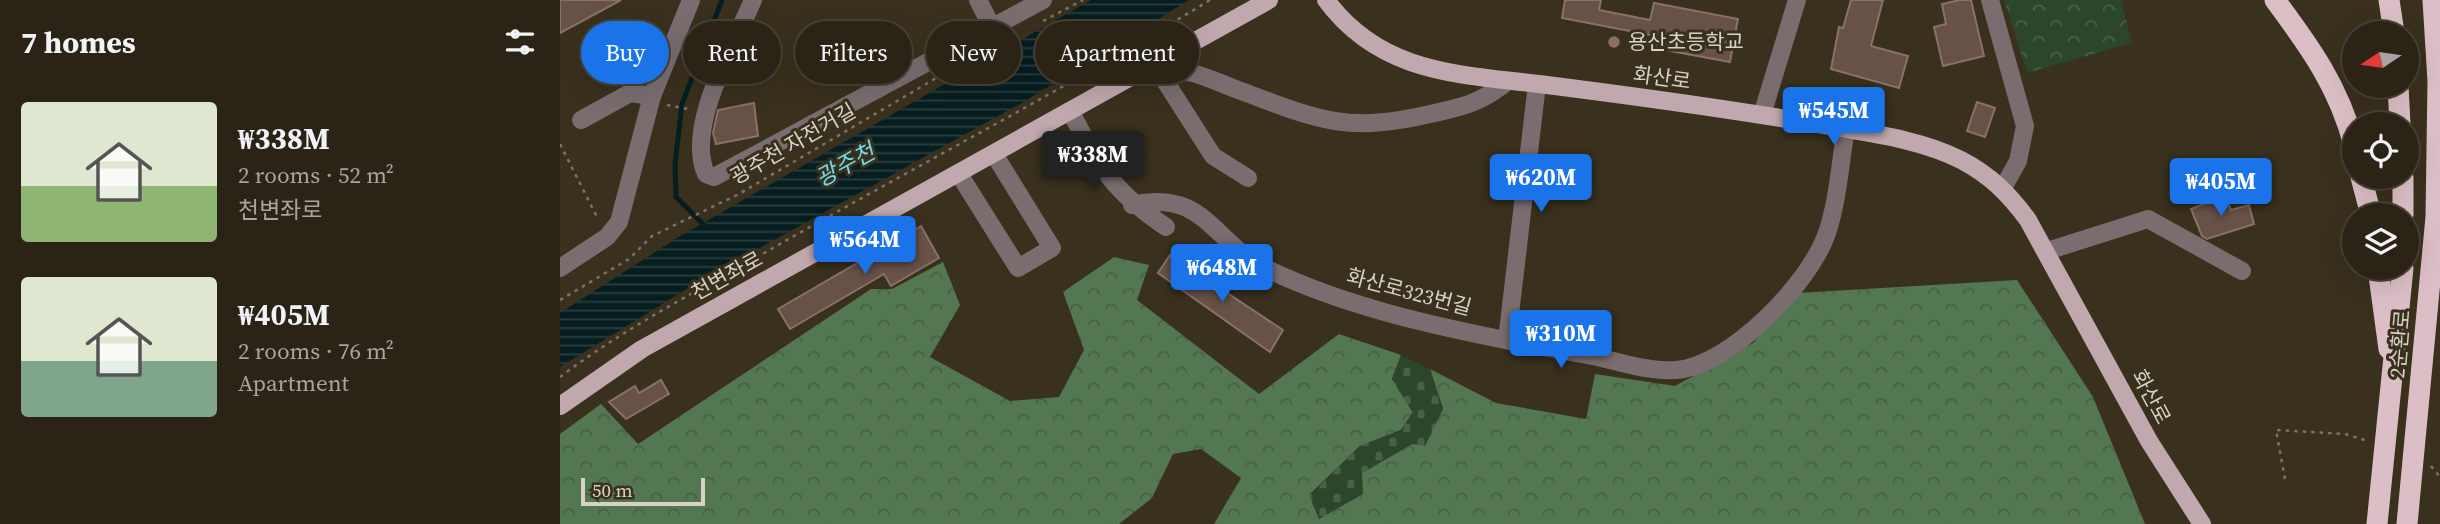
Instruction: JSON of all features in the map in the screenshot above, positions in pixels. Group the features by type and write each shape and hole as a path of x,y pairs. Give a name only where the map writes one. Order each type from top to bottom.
{"highway":[{"path":"2275,0 2319,58 2343,112"},
{"path":"2389,0 2392,21"},
{"name":"2순환로","path":"2407,524 2436,218 2438,81 2433,0"},
{"path":"2379,280 2393,375"},
{"name":"2순환로","path":"2377,524 2402,280"}],"main road":[{"name":"천변좌로","path":"1199,41 1269,0"},
{"name":"화산로","path":"1326,0 1359,37 1396,59 1448,72 1762,114 1846,129 1931,148 1961,160 2003,188 2047,251 2148,441 2202,524"},
{"name":"천변좌로","path":"560,406 642,349 1121,84"}],"street":[{"path":"560,268 607,237 619,222 691,0"},
{"path":"752,0 705,113 700,142 702,164 714,177 926,65"},
{"path":"978,0 989,21"},
{"path":"1007,21 1043,0"},
{"path":"1762,114 1797,0"},
{"path":"1990,0 2025,127 2021,154 2003,188"},
{"path":"1199,76 1290,110 1342,124 1360,125 1385,124 1468,106 1486,99 1508,81"},
{"path":"1163,84 1213,156 1248,178"},
{"path":"1507,340 1537,84"},
{"path":"582,120 630,93 659,101"},
{"path":"1070,111 1107,177 1132,205 1166,228"},
{"name":"화산로323번길","path":"1132,205 1164,201 1201,214 1236,251 1295,282 1369,308 1507,340 1661,370 1690,368 1721,352 1767,316 1807,272 1828,230 1846,129"},
{"path":"959,174 1018,268 1052,248 994,154"},
{"path":"2047,251 2148,219 2242,271"}],"path":[{"path":"1041,21 1083,0"},
{"path":"560,377 591,353 668,307 834,213 978,136 1210,0"},
{"name":"광주천 자전거길","path":"560,300 629,259 652,236 739,194 927,84"},
{"path":"659,101 690,110"},
{"path":"560,144 607,237"},
{"path":"2285,480 2276,430 2345,434 2371,442"},
{"path":"2424,457 2440,477"}],"green space":[{"path":"2004,0 2121,0 2132,43 2027,73"},
{"path":"1114,257 1149,265 1137,300 1259,394 1339,334 1401,355 1392,379 1413,412 1401,430 1360,446 1309,495 1362,473 1412,444 1443,409 1430,369 1496,403 1586,419 1595,374 1675,386 1753,343 1797,293 2017,280 2093,397 2145,524 1214,524 1241,478 1201,449 1173,454 1152,498 1119,524 560,524 560,434 601,404 638,444 871,289 892,289 943,262 960,305 930,357 1010,401 1059,397 1084,350 1063,292"},
{"path":"1401,355 1430,369 1443,409 1425,446 1412,444 1362,473 1363,494 1319,519 1309,496 1360,446 1401,430 1413,413 1392,379"}],"water":[{"path":"1091,0 1189,0 1155,21 1054,21"},
{"name":"광주천","path":"1035,32 1035,84 1052,84 693,285 560,367 560,313 677,238 945,84 1021,84 1021,40"}],"building":[{"path":"560,0 621,0 581,21 560,33"},
{"path":"1565,0 1601,0 1599,10 1650,20 1654,3 1738,19 1730,62 1654,48 1656,36 1562,18"},
{"path":"1851,0 1883,0 1871,46 1908,56 1899,88 1831,69 1839,27 1843,28"},
{"path":"1971,0 1984,56 1943,66 1934,27 1946,24 1942,4"},
{"path":"1977,102 1995,108 1985,137 1967,131"},
{"path":"754,103 758,136 716,144 713,133 718,110"},
{"path":"2225,195 2231,210 2249,205 2254,224 2207,239 2202,236 2191,209"},
{"path":"921,226 939,258 891,286 884,274 790,329 778,309"},
{"path":"1170,255 1283,330 1270,352 1158,273"},
{"path":"661,380 669,394 626,419 609,402 635,386 639,393"}],"waterway":[{"path":"707,228 676,197 675,164 682,104 722,0"}],"place":[{"name":"용산초등학교","path":"1614,42"}]}
